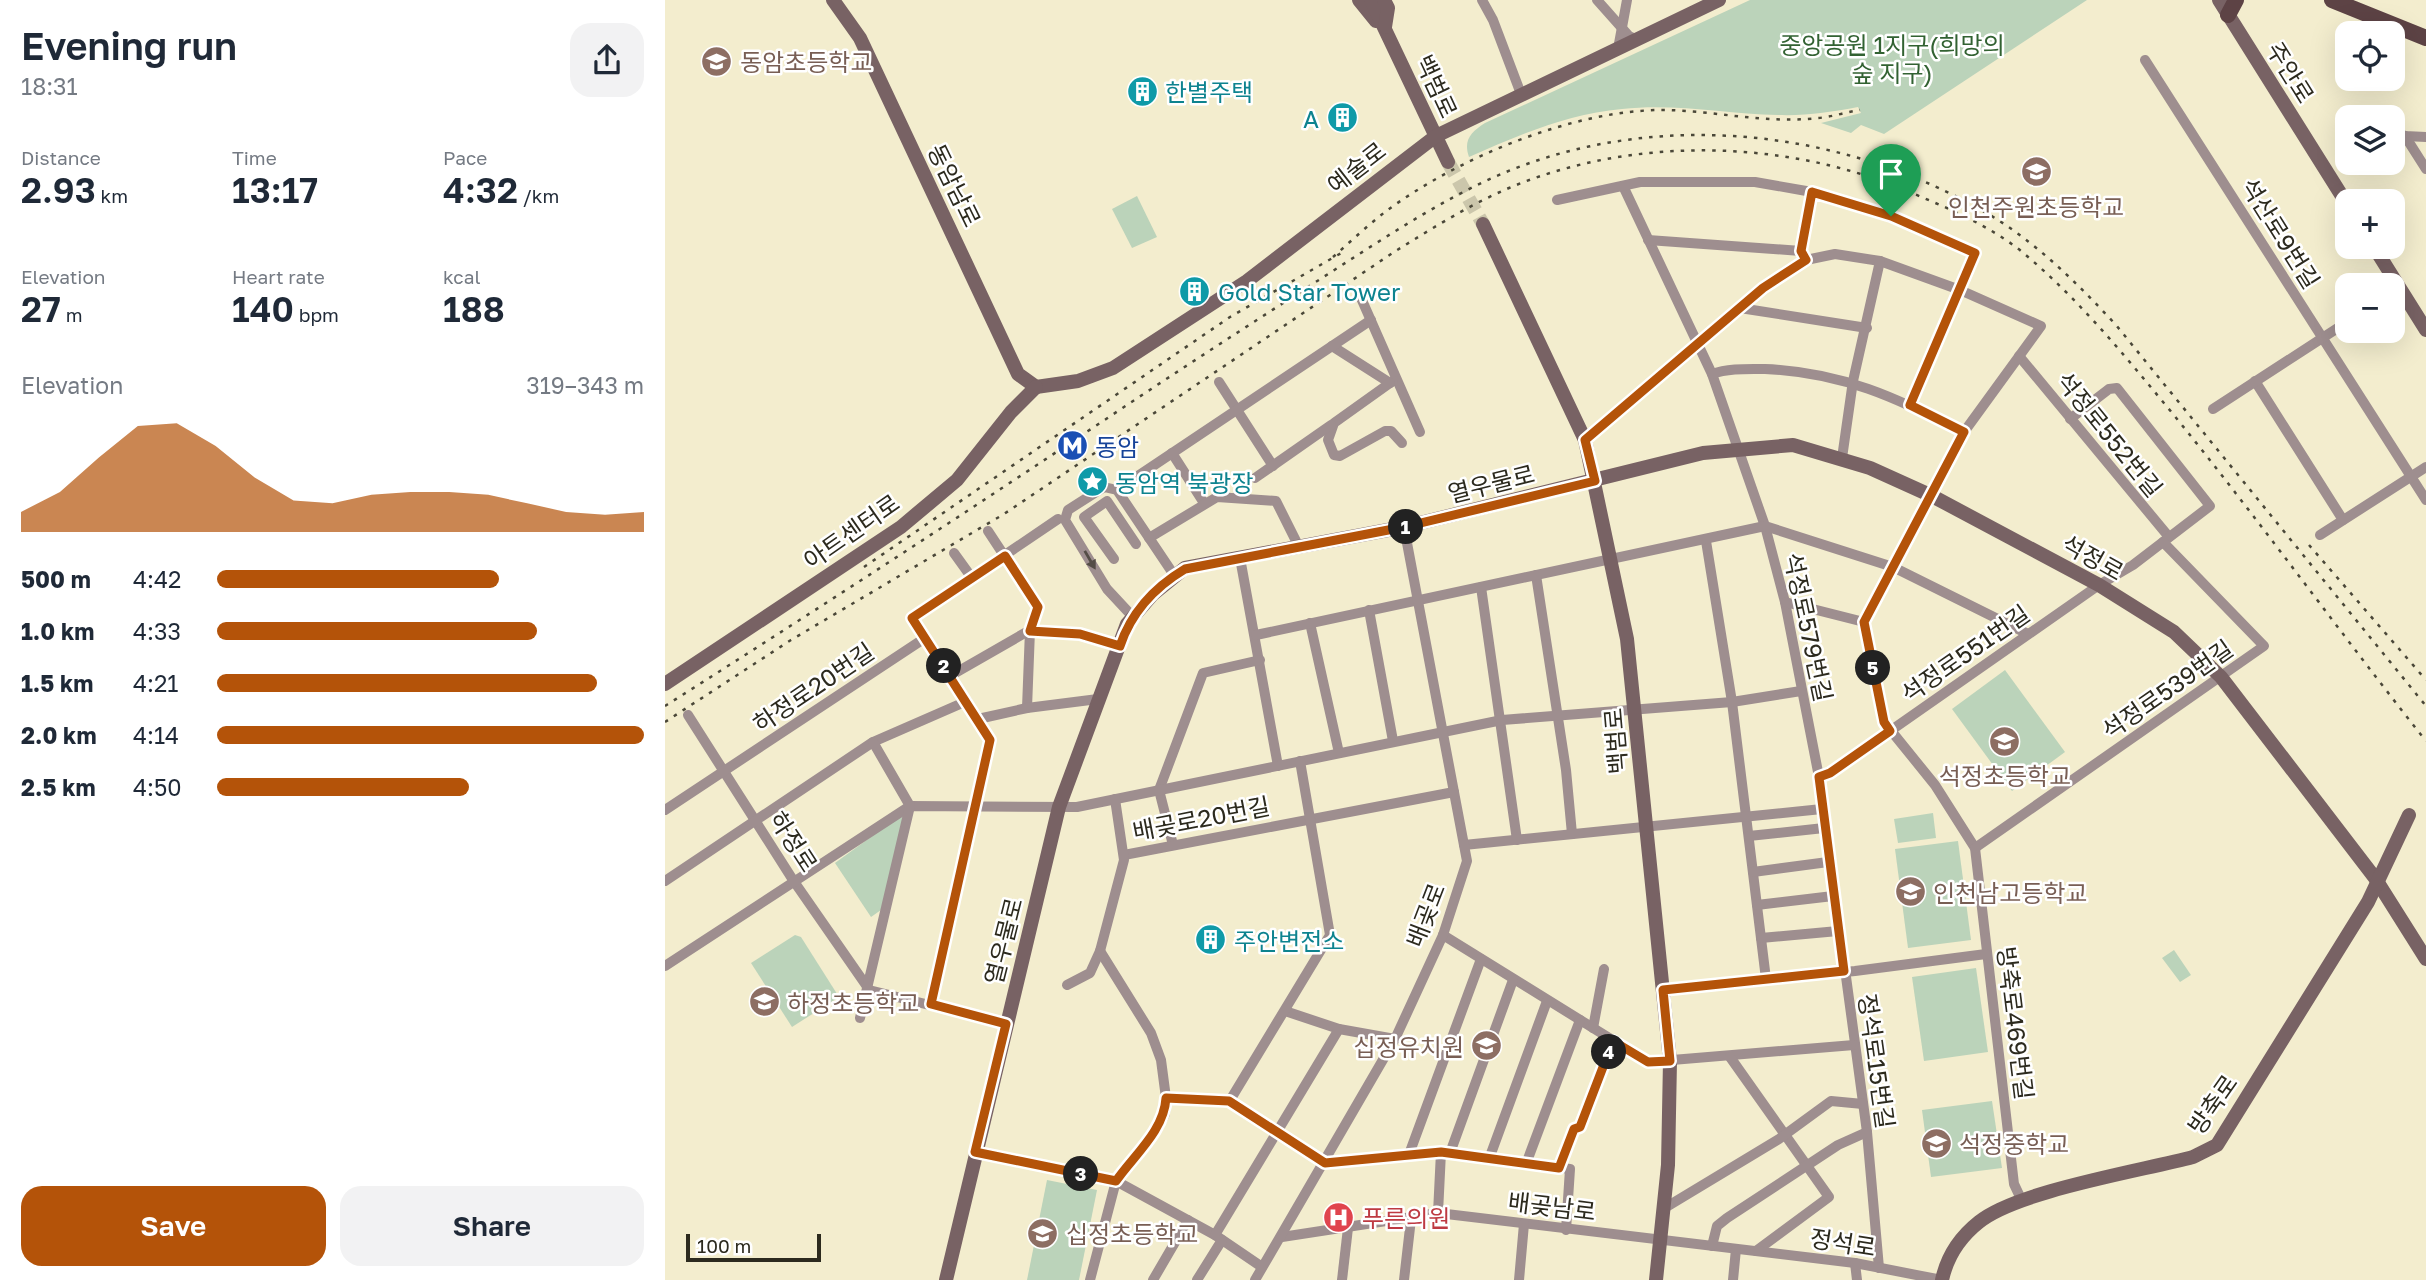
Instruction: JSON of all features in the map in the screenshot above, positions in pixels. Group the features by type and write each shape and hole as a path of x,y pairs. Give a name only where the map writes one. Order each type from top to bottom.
{"main road":[{"name":"동암남로","path":"833,0 860,38 1019,374 1036,387"},
{"name":"백범로","path":"1359,0 1368,14 1385,29"},
{"name":"백범로","path":"1371,0 1448,162"},
{"name":"백범로","path":"1384,0 1388,8 1385,29"},
{"name":"예술로","path":"1036,387 1087,379 1112,368 1247,281 1436,136 1719,0"},
{"name":"주안로","path":"2219,0 2338,189"},
{"path":"2228,15 2236,0"},
{"path":"2332,0 2426,38"},
{"name":"백범로","path":"1483,224 1585,440 1613,559 1635,707 1670,1061 1669,1154 1656,1280"},
{"path":"2405,302 2426,330"},
{"name":"아트센터로","path":"665,684 901,527 957,480 1011,412 1036,387"},
{"name":"석정로","path":"1595,481 1681,458 1739,448 1793,445 1842,458 1932,496 2099,584 2174,632 2221,677 2378,883 2426,959"},
{"name":"열우물로","path":"946,1280 1059,807 1098,699 1133,617 1174,575 1185,569 1404,527 1595,481"},
{"name":"방축로","path":"1942,1280 1945,1268 1960,1240 1980,1221 2022,1201 2193,1157 2217,1145 2378,883 2409,815"}],"street":[{"path":"1482,0 1493,20 1521,94"},
{"path":"1597,0 1629,36 1637,40"},
{"path":"1618,49 1627,0"},
{"name":"석산로9번길","path":"2145,60 2426,500"},
{"path":"2405,136 2426,137"},
{"path":"2405,136 2426,169"},
{"path":"1557,200 1624,188 1640,182 1755,181 1812,192 1891,216 1975,253 1910,405"},
{"name":"석정로579번길","path":"1624,188 1712,374 1765,526 1785,602 1819,777 1823,819"},
{"path":"1585,440 1697,342 1804,255 1812,192"},
{"path":"1648,240 1804,255 1835,254 1879,261 1960,290 2041,326 1964,432 1864,622 1884,722 1935,785 1975,848"},
{"path":"1842,458 1853,381 1867,328 1879,261"},
{"path":"1361,298 1393,381 1420,432"},
{"path":"1740,308 1867,328"},
{"path":"1117,490 1371,320"},
{"path":"2213,409 2335,330"},
{"path":"1332,346 1393,381"},
{"name":"석정로552번길","path":"2019,356 2166,540"},
{"path":"1712,374 1750,369 1781,370 1853,381 1964,432"},
{"path":"1255,478 1393,381"},
{"path":"2255,381 2343,520"},
{"path":"1219,382 1273,466"},
{"name":"석정로552번길","path":"2070,419 2109,388 2117,388 2210,506 2133,565 2099,584"},
{"path":"1334,423 1328,440 1334,455 1351,453 1385,431 1391,431 1402,443"},
{"path":"1172,453 1204,503"},
{"path":"2320,535 2426,467"},
{"path":"1133,617 1107,590 1065,520 1068,510 1104,487 1117,490 1174,575"},
{"path":"1149,538 1217,497 1276,501 1300,547"},
{"path":"1114,559 1084,517 1108,501 1136,544"},
{"path":"931,1004 990,740 912,618 1058,519"},
{"path":"1072,530 1087,520"},
{"path":"1122,523 1141,525"},
{"path":"1256,635 1536,575 1589,561 1706,541 1765,526 1893,567 2028,634"},
{"name":"배곶로","path":"1255,1280 1395,1039 1443,935 1467,861 1404,527"},
{"path":"988,531 1038,607 1030,631 1027,708"},
{"name":"석정로539번길","path":"1975,848 2264,646 2166,540"},
{"path":"1706,541 1748,817 1766,979"},
{"path":"954,553 972,578"},
{"path":"1240,558 1278,766"},
{"path":"1536,575 1566,770 1572,834"},
{"name":"석정로551번길","path":"1819,777 1830,773 2099,584"},
{"path":"1481,587 1517,840"},
{"path":"1785,602 1864,622"},
{"path":"1369,610 1393,741"},
{"path":"1310,623 1339,753"},
{"path":"950,676 1030,631 1080,634 1120,646"},
{"name":"하정로20번길","path":"665,810 925,638"},
{"path":"1173,845 1159,790 1203,673 1260,660"},
{"path":"665,966 909,806 976,804 1059,807 1115,799 1502,720 1635,707 1732,702 1801,691"},
{"path":"978,719 1027,708 1098,699"},
{"path":"665,881 873,742 967,701"},
{"name":"하정로","path":"688,715 793,880 869,989"},
{"path":"860,1018 869,989 909,806 873,742"},
{"path":"1229,1101 1330,935 1300,761"},
{"name":"배곶로20번길","path":"1067,985 1090,974 1100,951 1119,884 1124,855 1454,792"},
{"path":"1115,799 1124,855"},
{"path":"1464,845 1645,825 1748,817 1823,819"},
{"path":"1749,836 1823,819"},
{"name":"정석로15번길","path":"1823,819 1867,1132 1879,1268"},
{"name":"방축로469번길","path":"1975,848 2014,1184 2022,1201"},
{"path":"1753,872 1828,862"},
{"path":"1757,905 1833,896"},
{"path":"1761,939 1838,931"},
{"path":"1443,935 1648,1062 1730,1058 1854,1045"},
{"path":"1090,1280 1116,1181 1159,1126 1165,1114 1166,1098 1161,1060 1151,1033 1100,951"},
{"path":"1663,990 1986,954"},
{"path":"1408,1157 1481,959"},
{"path":"1593,1028 1604,969"},
{"path":"1438,1213 1445,1153 1513,980"},
{"path":"869,989 1006,1024"},
{"path":"1489,1159 1547,1001"},
{"path":"1285,1011 1339,1029 1395,1039"},
{"path":"1526,1164 1580,1020"},
{"path":"1197,1280 1218,1238 1339,1029"},
{"path":"1559,1168 1574,1129 1580,1127 1613,1041"},
{"path":"1730,1058 1829,1197 1756,1251"},
{"path":"1166,1098 1229,1101 1325,1163 1445,1153 1570,1169 1566,1230"},
{"path":"1664,1209 1779,1139 1783,1133 1831,1101 1863,1104"},
{"path":"1713,1246 1717,1226 1806,1165 1838,1145 1867,1132"},
{"path":"975,1152 1116,1181 1188,1220 1262,1267"},
{"name":"배곶남로","path":"1282,1237 1438,1213 1661,1240"},
{"path":"1404,1280 1411,1219"},
{"path":"1153,1280 1188,1220"},
{"path":"1519,1280 1524,1224"},
{"path":"1342,1280 1348,1228"},
{"name":"정석로","path":"1661,1240 1855,1263 1942,1280"},
{"path":"1733,1280 1736,1249"},
{"path":"1855,1263 1857,1280"}],"green space":[{"name":"중앙공원 1지구(희망의 숲 지구)","path":"1750,0 2087,0 1884,134 1861,125 1851,133 1821,123 1861,113 1858,107 1788,115 1642,107 1563,121 1525,133 1469,157 1469,137 1485,123"},
{"path":"1137,196 1157,237 1132,248 1112,209"},
{"path":"2005,670 2065,752 2012,791 1952,709"},
{"path":"904,813 881,910 871,917 835,863"},
{"path":"1933,813 1936,838 1898,843 1894,819"},
{"path":"1958,841 1971,940 1908,948 1895,849"},
{"path":"795,935 801,937 839,997 792,1027 751,963"},
{"path":"2174,950 2191,975 2180,982 2162,958"},
{"path":"1976,968 1988,1052 1924,1061 1912,977"},
{"path":"1992,1101 2002,1168 1931,1177 1922,1110"},
{"path":"1047,1180 1097,1190 1079,1280 1027,1280"}],"tunnel":[{"path":"1448,162 1483,224"}],"railway":[{"path":"1333,257 1385,212 1446,173 1518,140 1556,128 1630,112 1665,110 1799,119 1860,110"},
{"path":"665,706 1379,241 1442,204 1506,172 1566,152 1627,140 1690,135 1753,138 1815,147 1876,163 1935,186 1990,215 2025,239 2072,280 2116,325 2426,706"},
{"path":"665,722 791,640 1004,514 1394,252 1465,210 1509,188 1556,171 1606,159 1656,152 1707,150 1759,153 1858,173 1905,190 1965,217 1994,232 2021,251 2082,308 2173,414 2426,741"},
{"path":"864,567 1230,317 1343,252"},
{"path":"2309,545 2426,680"}],"place":[{"name":"동암초등학교","path":"717,61"},
{"name":"한별주택","path":"1142,91"},
{"name":"A","path":"1342,118"},
{"name":"인천주원초등학교","path":"2036,172"},
{"name":"Gold Star Tower","path":"1195,291"},
{"name":"동암","path":"1072,446"},
{"name":"동암역 북광장","path":"1092,482"},
{"name":"석정초등학교","path":"2005,741"},
{"name":"인천남고등학교","path":"1910,892"},
{"name":"주안변전소","path":"1211,940"},
{"name":"하정초등학교","path":"764,1002"},
{"name":"십정유치원","path":"1487,1046"},
{"name":"석정중학교","path":"1936,1143"},
{"name":"푸른의원","path":"1339,1217"},
{"name":"십정초등학교","path":"1043,1233"}],"route":[{"path":"1812,192 1891,216 1975,253 1910,405 1964,432 1864,622 1884,722 1890,731 1830,773 1819,777 1844,971 1663,990 1670,1061 1648,1062 1613,1041 1580,1127 1574,1129 1559,1168 1441,1152 1325,1163 1229,1101 1166,1098 1165,1114 1159,1126 1116,1181 975,1152 1006,1024 931,1004 990,740 912,618 1005,556 1038,607 1030,631 1080,634 1120,646 1127,624 1161,586 1185,569 1404,527 1595,481 1585,440 1763,288 1806,260 1801,251 1812,192"}]}
